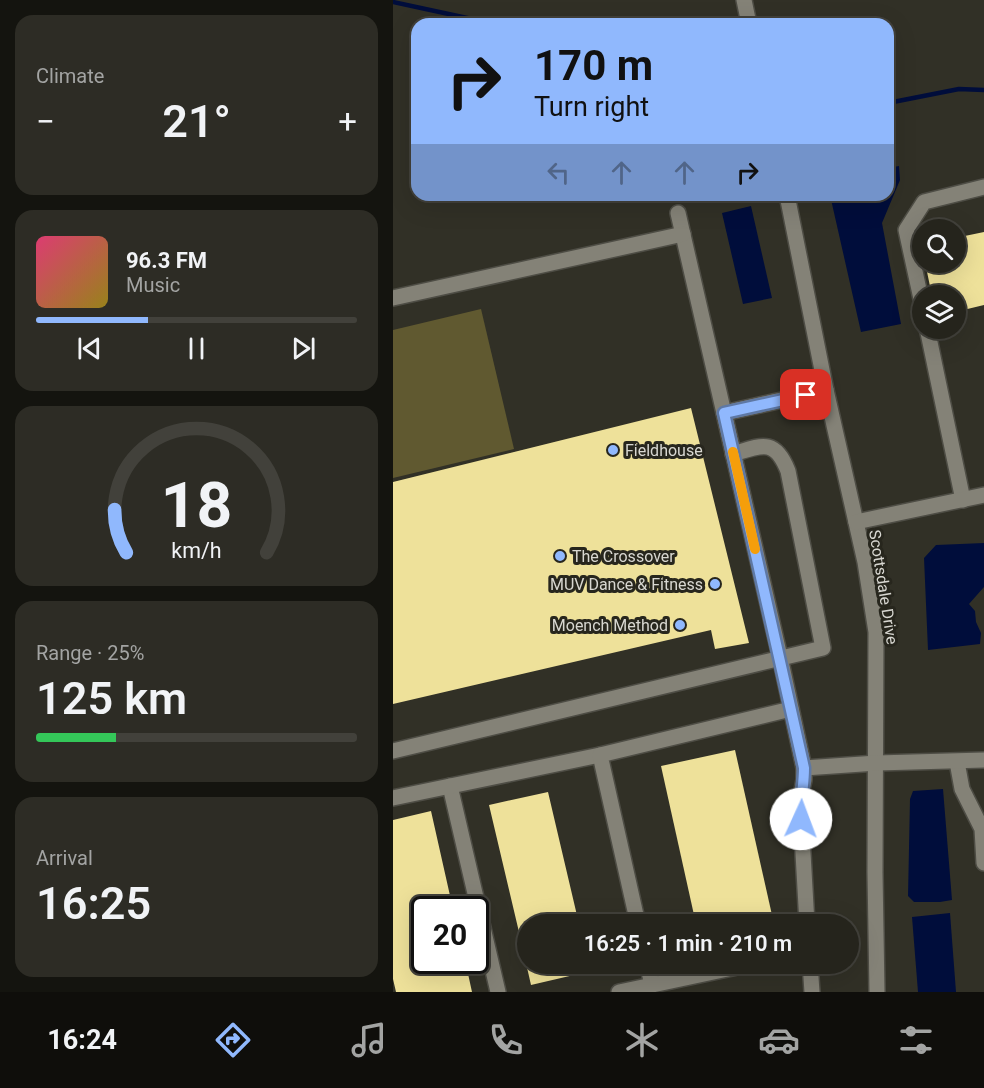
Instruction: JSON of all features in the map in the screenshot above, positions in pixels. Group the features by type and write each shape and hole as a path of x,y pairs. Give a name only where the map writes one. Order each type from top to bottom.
{"street":[{"path":"744,0 748,18"},
{"path":"918,285 906,230 924,202 984,187"},
{"name":"Scottsdale Drive","path":"788,201 826,390 865,562 876,632 877,992"},
{"path":"678,213 804,768 800,800 806,914"},
{"path":"393,298 683,234"},
{"path":"929,339 963,500"},
{"path":"724,413 826,390"},
{"path":"393,751 823,648 788,471 782,456 772,448 759,446 733,454"},
{"path":"856,522 984,495"},
{"path":"393,798 600,755 791,709"},
{"path":"600,755 637,914"},
{"path":"804,768 984,760"},
{"path":"957,762 962,789 980,815 984,863"},
{"path":"450,786 498,992"},
{"path":"650,974 653,985"},
{"path":"619,992 704,974"},
{"path":"811,974 812,992"}],"shaded area":[{"path":"899,166 900,180 894,194 894,167"},
{"path":"831,201 891,201 882,223 901,324 861,332"},
{"path":"751,206 772,298 743,304 722,213"},
{"path":"481,309 514,449 393,478 393,330"},
{"path":"984,543 984,587 969,604 975,611 976,622 981,633 980,644 928,650 924,558 936,545"},
{"path":"943,789 952,900 914,902 908,896 910,799 913,791"},
{"path":"950,913 956,992 918,992 912,917"}],"building":[{"path":"984,232 984,305 966,309 966,285 930,285 927,273 966,273 966,236"},
{"name":"The Crossover","path":"691,408 749,643 715,649 711,630 393,704 393,482"},
{"path":"735,750 772,914 694,914 661,766"},
{"path":"548,792 577,914 517,914 517,924 489,805"},
{"path":"431,811 450,896 411,896 411,974 468,974 472,992 396,992 393,979 393,820"},
{"path":"528,974 578,974 531,985"}],"waterway":[{"path":"393,2 467,18"},
{"path":"894,102 959,89 984,90"}],"slow traffic":[{"path":"733,452 755,549"}],"place":[{"name":"Fieldhouse","path":"613,450"},
{"name":"The Crossover","path":"560,556"},
{"name":"MUV Dance & Fitness","path":"715,584"},
{"name":"Moench Method","path":"680,625"}],"route":[{"path":"801,819 800,800 804,768 724,413 806,395"}]}
